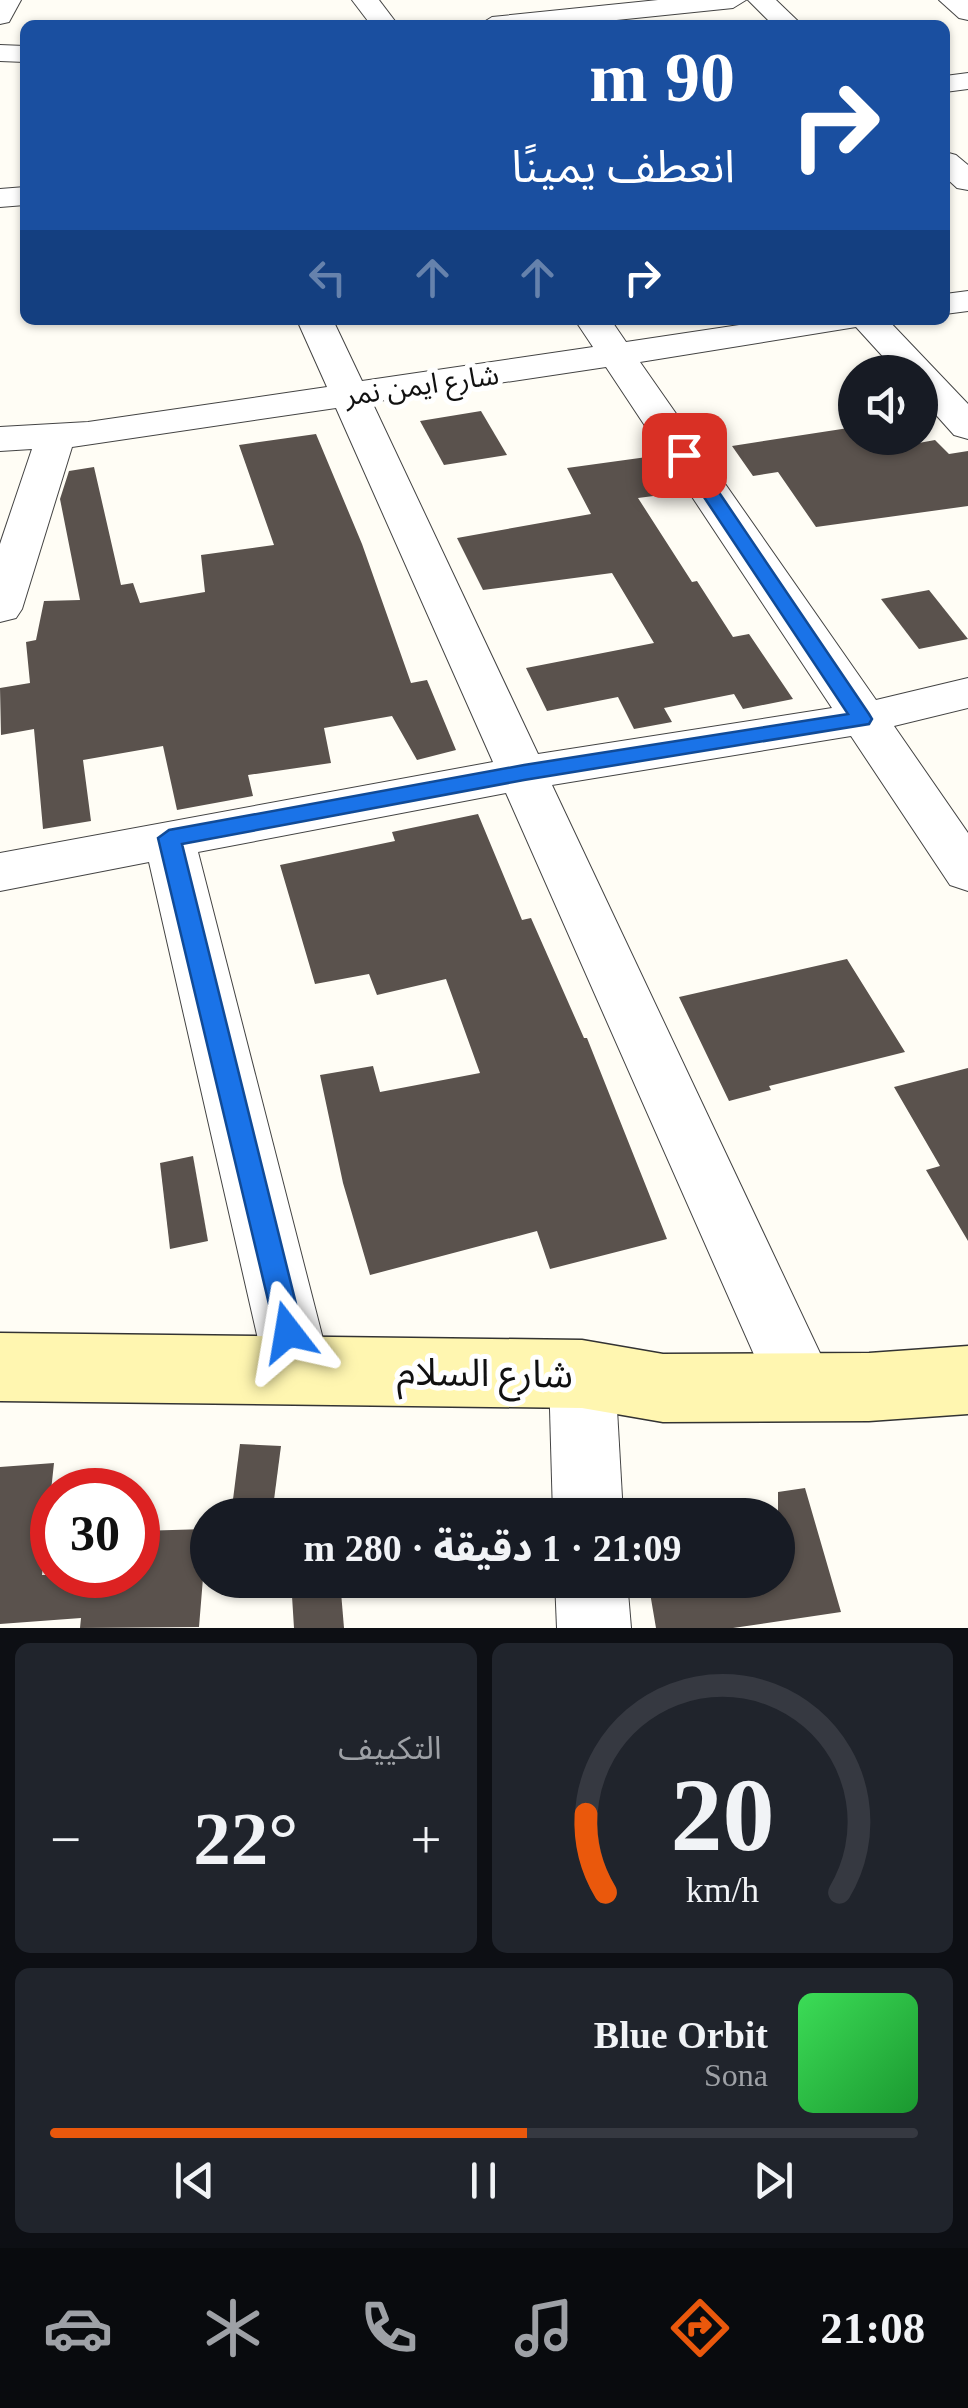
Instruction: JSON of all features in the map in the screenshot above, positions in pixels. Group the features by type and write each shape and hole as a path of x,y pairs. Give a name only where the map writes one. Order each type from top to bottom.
{"street":[{"path":"0,16 8,0"},
{"path":"365,0 380,20"},
{"path":"527,20 733,0"},
{"path":"761,0 783,20"},
{"path":"952,0 968,12"},
{"path":"317,325 802,1388"},
{"path":"596,325 968,872"},
{"name":"شارع ايمن نمر","path":"0,440 55,439 812,325"},
{"path":"873,325 901,355"},
{"path":"938,394 968,426"},
{"path":"0,609 55,439"},
{"path":"0,872 524,772 862,719 968,693"},
{"path":"169,838 298,1370"},
{"name":"شارع السلام","path":"0,1368 582,1374 663,1388 802,1388 968,1380"},
{"path":"582,1374 587,1498"},
{"path":"592,1598 594,1628"}],"building":[{"path":"481,411 507,455 444,465 420,421"},
{"path":"838,430 838,455 938,455 938,443 949,454 968,451 968,506 816,527 778,472 753,476 732,446"},
{"path":"316,434 362,544 411,683 427,680 456,750 417,760 392,716 324,728 331,763 248,775 253,796 177,810 163,746 83,760 91,821 43,829 34,729 1,735 0,688 30,683 26,642 36,640 44,601 80,600 60,499 69,471 94,467 121,585 133,583 140,603 205,592 201,555 274,545 239,445"},
{"path":"647,457 669,494 638,498 733,637 749,634 793,699 743,709 734,694 664,708 672,722 634,729 618,697 547,711 526,668 654,643 612,573 483,590 457,538 591,514 567,468"},
{"path":"929,590 968,639 919,649 881,599"},
{"path":"478,814 522,920 531,918 587,1038 667,1239 550,1269 537,1231 370,1275 343,1183 320,1075 373,1066 380,1092 480,1073 446,979 377,995 369,974 315,984 280,865 395,841 392,832"},
{"path":"847,959 905,1052 769,1086 771,1090 729,1101 679,997"},
{"path":"968,1068 968,1241 926,1170 940,1166 894,1087"},
{"path":"193,1156 208,1241 170,1249 160,1163"},
{"path":"240,1444 281,1446 274,1498 233,1498"},
{"path":"54,1463 53,1468 30,1468 30,1598 160,1598 160,1530 190,1529 190,1598 201,1598 199,1627 80,1628 81,1618 0,1624 0,1467"},
{"path":"805,1488 841,1612 733,1628 656,1628 651,1598 795,1598 795,1498 778,1498 778,1492"},
{"path":"292,1598 342,1598 344,1628 294,1628"}],"route":[{"path":"288,1332 169,838 524,772 862,719 684,455"}]}
